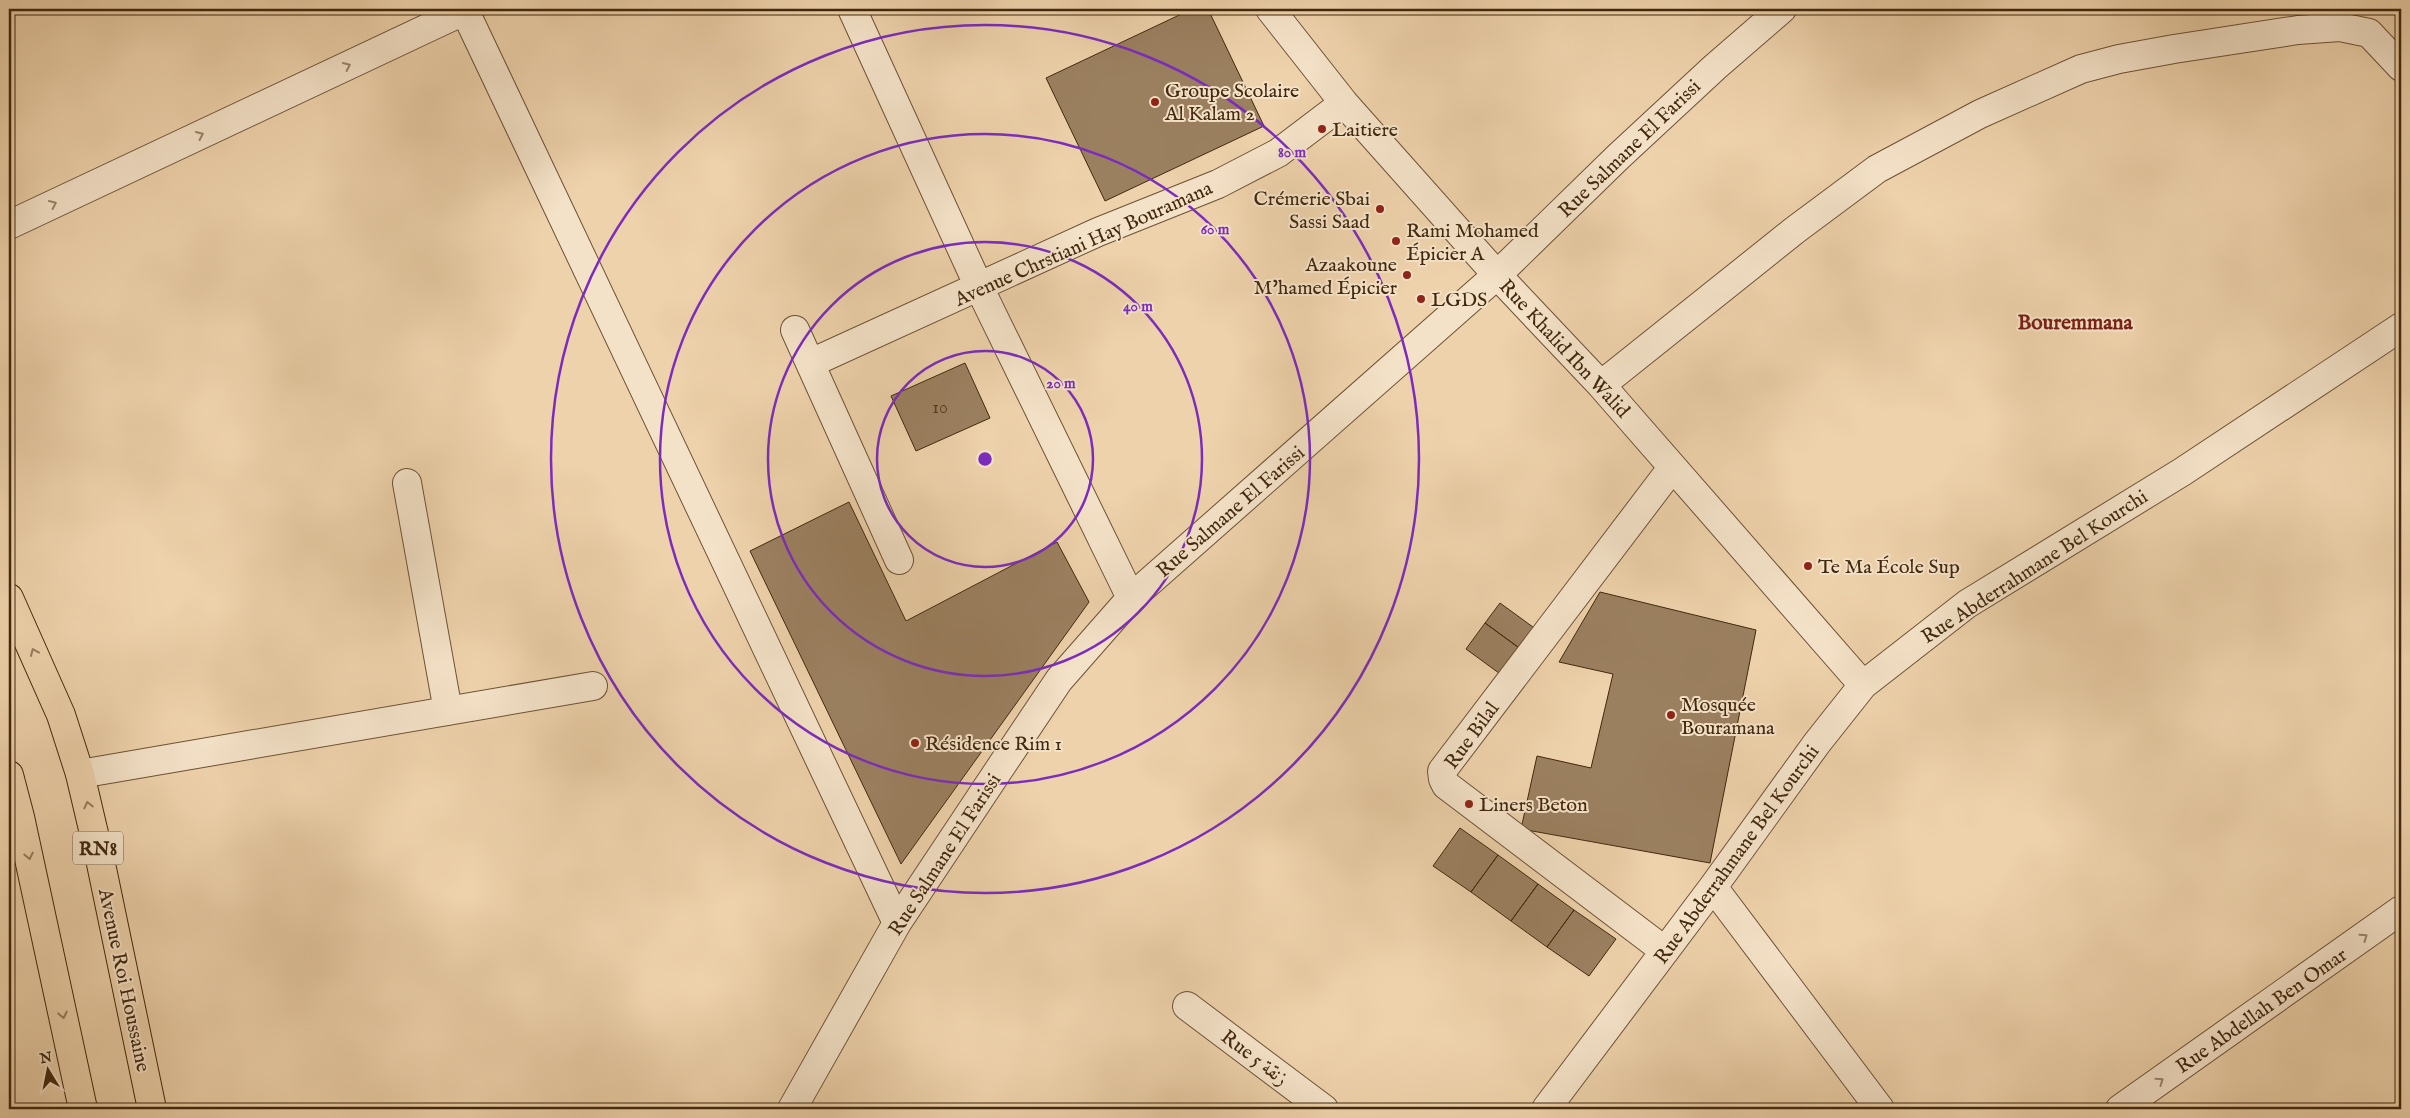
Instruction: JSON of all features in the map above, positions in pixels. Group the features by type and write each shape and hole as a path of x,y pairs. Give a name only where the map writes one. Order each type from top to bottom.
{"main road":[{"name":"Avenue Roi Houssaine","path":"9,598 61,715 80,774 100,859 152,1109"},
{"path":"9,775 20,817 83,1109"}],"street":[{"path":"9,225 465,9 898,924"},
{"path":"852,9 979,287 1131,598"},
{"name":"Rue Khalid Ibn Walid","path":"1270,9 1344,103 1497,275 1601,385 1863,685"},
{"name":"Rue Salmane El Farissi","path":"792,1109 898,924 1059,680 1131,598 1497,275 1646,131 1715,67 1782,9"},
{"path":"1601,385 1795,230 1878,169 1941,133 2030,90 2081,69 2119,59 2174,49 2298,30 2340,27 2369,21 2401,67"},
{"name":"Avenue Chrstiani Hay Bouramana","path":"811,364 1098,232 1218,184 1278,154 1344,103"},
{"name":"Rue Abderrahmane Bel Kourchi","path":"1546,1109 1713,887 1817,743 1863,685 1967,604 2182,472 2401,327"},
{"path":"795,330 899,560"},
{"name":"Rue Bilal","path":"1665,950 1446,785 1442,779 1442,771 1672,468"},
{"path":"408,483 448,711"},
{"path":"80,774 593,686"},
{"path":"1713,887 1880,1109"},
{"name":"Rue Abdellah Ben Omar","path":"2120,1109 2401,910"},
{"name":"Rue 5 زنقة","path":"1186,1006 1324,1109"}],"building":[{"name":"Groupe Scolaire Al Kalam 2","path":"1192,9 1208,9 1264,126 1105,201 1046,78"},
{"path":"965,363 990,418 916,451 891,396"},
{"name":"Résidence Rim 1","path":"849,502 906,621 1057,542 1089,602 901,864 750,551"},
{"name":"Mosquée Bouramana","path":"1600,592 1756,630 1710,863 1521,829 1537,756 1591,768 1613,674 1559,662"},
{"path":"1500,603 1537,630 1522,650 1485,623"},
{"path":"1485,623 1522,650 1503,676 1466,649"},
{"path":"1460,828 1498,855 1471,892 1433,866"},
{"path":"1498,855 1538,884 1511,921 1471,892"},
{"path":"1538,884 1574,910 1547,947 1511,921"},
{"path":"1574,910 1616,939 1589,976 1547,947"}],"place":[{"name":"Groupe Scolaire Al Kalam 2","path":"1155,102"},
{"name":"Laitiere","path":"1322,129"},
{"name":"Crémerie Sbai Sassi Saad","path":"1380,209"},
{"name":"Rami Mohamed Épicier A","path":"1396,241"},
{"name":"Azaakoune M'hamed Épicier","path":"1407,275"},
{"name":"LGDS","path":"1421,299"},
{"name":"Te Ma École Sup","path":"1808,566"},
{"name":"Mosquée Bouramana","path":"1671,715"},
{"name":"Résidence Rim 1","path":"915,743"},
{"name":"Liners Beton","path":"1469,804"}],"district":[{"name":"Bouremmana","path":"2075,322"}]}
